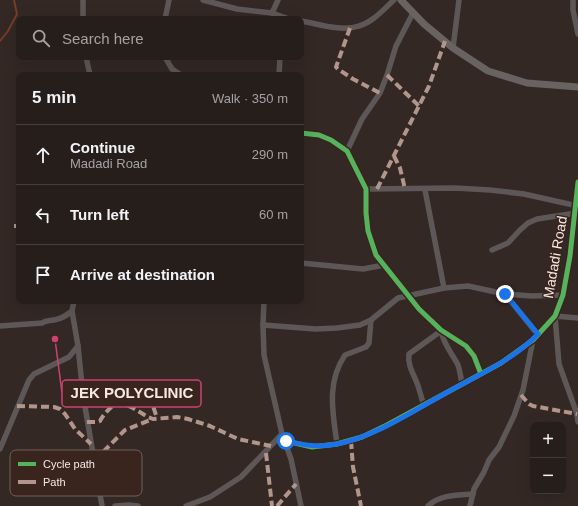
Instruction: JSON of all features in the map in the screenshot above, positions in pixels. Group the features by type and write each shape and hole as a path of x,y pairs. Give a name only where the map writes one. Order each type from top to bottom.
{"main road":[{"path":"400,0 424,24 453,48 488,71 527,83 578,88"}],"street":[{"path":"83,0 83,16"},
{"path":"166,16 170,0"},
{"path":"203,0 237,9 272,13 279,16"},
{"path":"272,13 278,0"},
{"path":"304,22 343,29 360,26 371,20 394,0"},
{"path":"453,48 459,0"},
{"path":"574,0 574,18 578,34"},
{"path":"347,151 362,119 380,93 396,46 413,13"},
{"path":"87,60 89,72"},
{"path":"167,60 172,69 176,72"},
{"path":"279,72 280,60"},
{"path":"304,132 319,135 331,140 347,151 366,189 368,231 376,255 419,310 441,331 466,346 474,356 481,374"},
{"name":"Madadi Road","path":"286,441 312,447 337,444 362,437 424,406 501,363 533,340 555,316 562,295 570,256 577,206 578,182"},
{"path":"366,189 425,190 455,188 490,190 524,194 577,206"},
{"path":"425,190 444,288"},
{"path":"492,250 508,243 528,223 537,219 576,213"},
{"path":"304,263 363,269 384,265"},
{"path":"262,325 316,329 337,328 360,324 371,320 398,298 444,288 468,286 505,294 532,296 562,295"},
{"path":"398,298 401,287"},
{"path":"505,294 538,334"},
{"path":"73,304 72,310 92,450"},
{"path":"264,304 262,325 264,355 282,434 286,441 291,459 301,506"},
{"path":"0,326 42,323 45,321 63,318 72,310"},
{"path":"578,318 555,316 559,364 577,414 578,422"},
{"path":"337,444 332,400 333,383 345,355 366,347 369,343 371,320"},
{"path":"441,331 442,339 458,366 462,384"},
{"path":"424,406 410,367 408,360 409,354 441,331"},
{"path":"470,506 474,489 489,460 499,447 514,416 522,390 533,340"},
{"path":"0,448 29,380 34,374 69,357 78,346"},
{"path":"186,506 210,498 242,477 282,434"},
{"path":"428,506 433,501 452,496 473,494"},
{"path":"100,496 102,506"},
{"path":"115,506 138,506"}],"waterway":[{"path":"0,41 8,31 17,14 14,0"}],"marked path":[{"path":"350,28 336,67 353,79 380,93"},
{"path":"377,189 429,86 445,41"},
{"path":"387,75 419,106"},
{"path":"394,156 400,168 405,189"},
{"path":"87,422 100,421 108,410 120,400 133,391 146,385 157,418"},
{"path":"83,395 102,393 153,419 177,417 188,419 210,426 238,439 271,446"},
{"path":"521,395 529,404 533,406 577,414"},
{"path":"17,406 54,407 60,409 75,429 91,444"},
{"path":"105,450 125,430 153,419"},
{"path":"351,441 353,467 361,506"},
{"path":"266,453 272,506"},
{"path":"277,506 296,484"}],"cycle path":[{"path":"304,133 319,135 331,140 347,151 366,189 368,231 376,255 419,309 441,330 466,346 474,356 481,374"},
{"path":"286,441 312,447 337,444 362,437 501,363 533,340 555,316 563,295 570,256 578,182"}],"place":[{"name":"JEK POLYCLINIC","path":"55,339"}],"route":[{"path":"286,441 312,447 351,441 388,425 501,363 533,340 538,334 505,294"}]}
